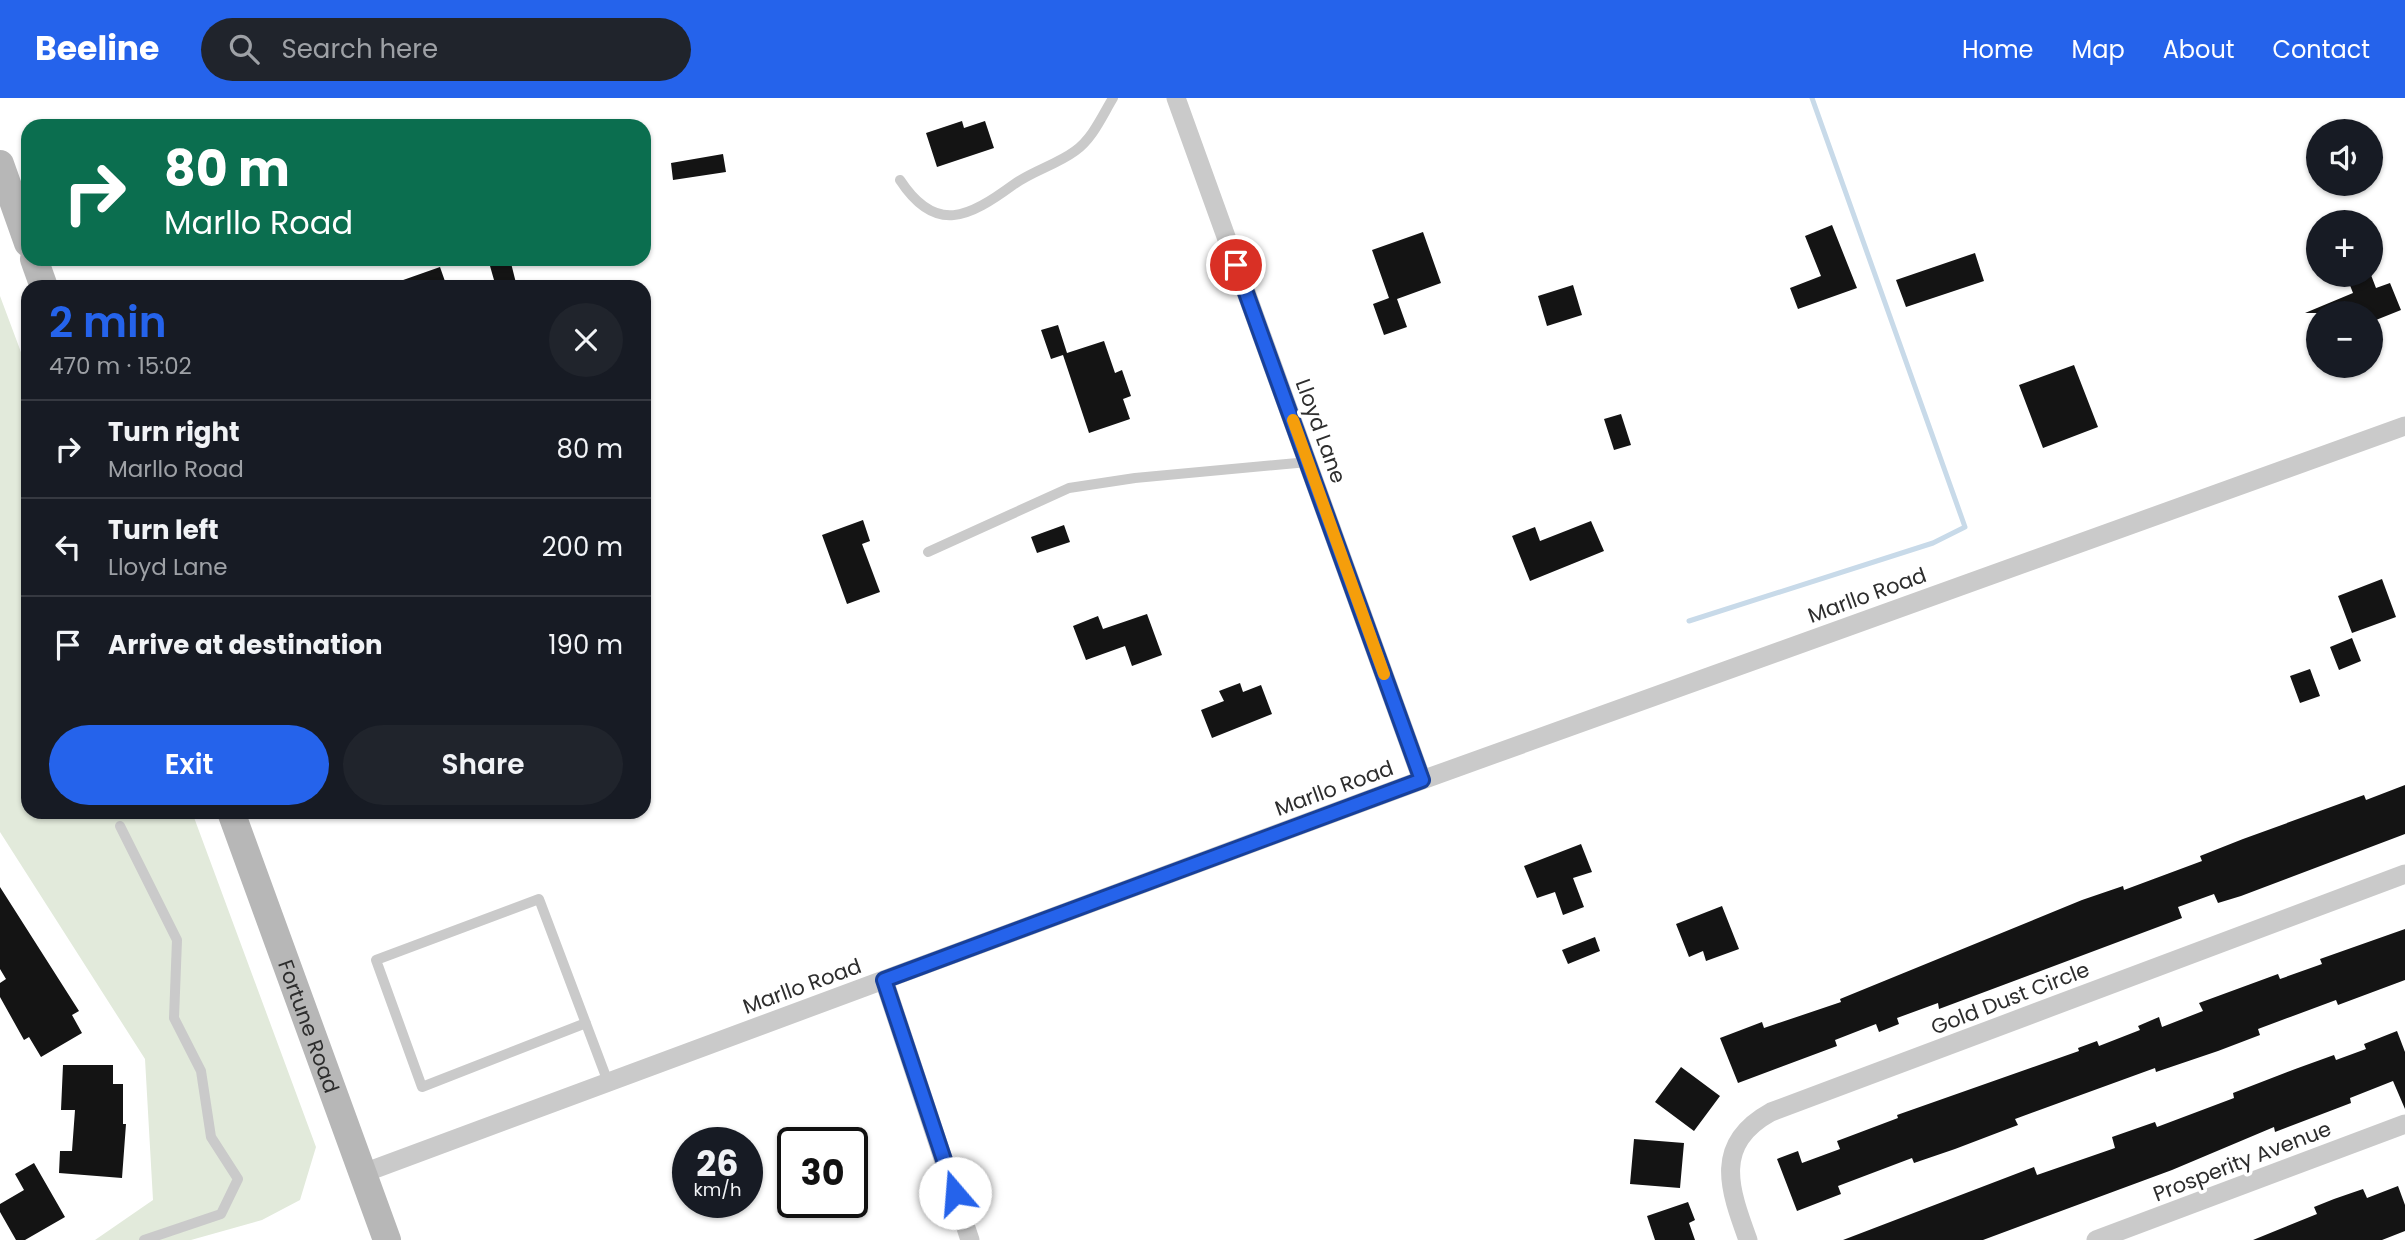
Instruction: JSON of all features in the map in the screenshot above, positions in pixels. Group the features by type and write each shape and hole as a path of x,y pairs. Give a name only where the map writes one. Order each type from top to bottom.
{"street":[{"name":"Lloyd Lane","path":"1176,98 1422,780"},
{"path":"0,164 21,223"},
{"name":"Marllo Road","path":"361,1174 1422,780 2405,426"},
{"name":"Fortune Road","path":"234,819 387,1240"},
{"name":"Gold Dust Circle","path":"1748,1240 1732,1196 1730,1169 1739,1137 1753,1122 1771,1112 2405,874"},
{"path":"884,980 970,1240"},
{"name":"Prosperity Avenue","path":"2096,1240 2405,1124"}],"lane":[{"path":"900,180 909,194 932,211 950,216 978,210 1013,185 1076,151 1095,130 1113,98"},
{"path":"928,552 1069,488 1135,478 1308,462"},
{"path":"120,826 177,940 174,1018 201,1071 211,1137 238,1180 221,1214 144,1240"},
{"path":"586,1023 422,1087 376,960 539,899 586,1023 608,1082"}],"green space":[{"path":"0,296 21,352 21,819 195,819 316,1147 300,1200 262,1220 191,1240 95,1240 153,1200 145,1059 0,832"}],"building":[{"path":"962,121 964,128 985,121 994,148 937,167 926,133"},
{"path":"723,154 726,172 673,180 671,163"},
{"path":"1832,225 1857,288 1798,309 1790,288 1821,276 1805,236"},
{"path":"1423,232 1441,283 1397,299 1407,327 1384,335 1373,304 1389,298 1372,250"},
{"path":"1975,253 1984,281 1906,307 1896,280"},
{"path":"490,266 512,266 515,280 494,280"},
{"path":"440,267 445,280 403,280"},
{"path":"2390,283 2401,310 2383,317 2383,301 2334,301 2353,293 2351,287 2376,288"},
{"path":"1573,285 1582,315 1547,326 1538,296"},
{"path":"1058,325 1067,353 1104,341 1115,373 1122,370 1131,396 1123,399 1130,419 1089,433 1063,355 1051,359 1041,330"},
{"path":"2074,365 2098,427 2043,448 2019,385"},
{"path":"1621,414 1631,445 1614,450 1604,419"},
{"path":"863,520 870,541 862,544 880,592 847,604 822,535"},
{"path":"1591,521 1604,551 1530,581 1512,536 1535,527 1540,541"},
{"path":"1064,525 1070,542 1037,553 1031,537"},
{"path":"2382,579 2396,617 2352,633 2338,596"},
{"path":"1147,614 1162,655 1132,666 1125,646 1086,660 1073,626 1098,616 1103,629"},
{"path":"2352,638 2361,661 2339,670 2330,647"},
{"path":"2310,669 2320,696 2300,703 2290,676"},
{"path":"1240,683 1243,692 1261,685 1272,714 1212,738 1201,710 1224,701 1219,691"},
{"path":"2405,785 2405,834 2241,896 2218,903 2214,894 2178,907 2182,918 1939,1009 1938,1003 1897,1018 1899,1024 1879,1032 1876,1024 1835,1040 1837,1046 1738,1083 1720,1038 1762,1022 1764,1028 1841,1002 1840,999 2082,900 2123,886 2124,890 2202,861 2200,856 2243,839 2364,795 2366,800"},
{"path":"1581,844 1592,872 1573,878 1584,907 1563,915 1555,892 1537,898 1524,866"},
{"path":"0,887 79,1011 72,1015 82,1033 41,1057 29,1037 24,1040 0,997 0,983 6,979 0,969"},
{"path":"1722,906 1739,949 1706,961 1703,951 1689,957 1676,924"},
{"path":"2405,929 2405,980 2338,1005 2336,1000 2258,1029 2260,1035 2218,1051 2156,1072 2155,1068 2015,1119 2018,1125 1955,1149 1914,1163 1912,1158 1838,1186 1841,1194 1797,1211 1777,1159 1798,1151 1802,1163 1840,1149 1837,1141 1898,1118 1897,1115 2079,1051 2078,1048 2097,1041 2099,1046 2140,1030 2138,1026 2159,1017 2162,1027 2203,1011 2199,1003 2278,974 2280,979 2322,964 2320,959"},
{"path":"1595,937 1600,951 1568,964 1562,950"},
{"path":"2397,1031 2405,1052 2405,1109 2393,1081 2350,1098 2351,1103 2275,1132 2274,1127 2172,1170 1983,1240 1843,1240 2034,1167 2037,1175 2115,1148 2112,1137 2155,1122 2157,1127 2234,1098 2233,1093 2298,1068 2334,1055 2336,1060 2366,1049 2364,1044"},
{"path":"63,1065 113,1065 113,1084 123,1084 123,1124 126,1124 122,1178 59,1173 60,1151 72,1151 75,1110 61,1110"},
{"path":"1681,1067 1720,1096 1694,1131 1655,1102"},
{"path":"1634,1139 1684,1143 1680,1188 1630,1184"},
{"path":"34,1163 65,1217 25,1240 16,1240 0,1212 0,1204 24,1190 15,1174"},
{"path":"2398,1186 2405,1205 2405,1231 2382,1240 2253,1240 2317,1214 2314,1207 2334,1199 2363,1189 2367,1198"},
{"path":"1688,1202 1695,1220 1689,1223 1695,1240 1655,1240 1647,1216"}],"waterway":[{"path":"1689,621 1933,543 1965,527 1812,98"}],"slow traffic":[{"path":"1293,420 1384,674"}],"route":[{"path":"955,1193 884,980 1422,780 1236,265"}]}
